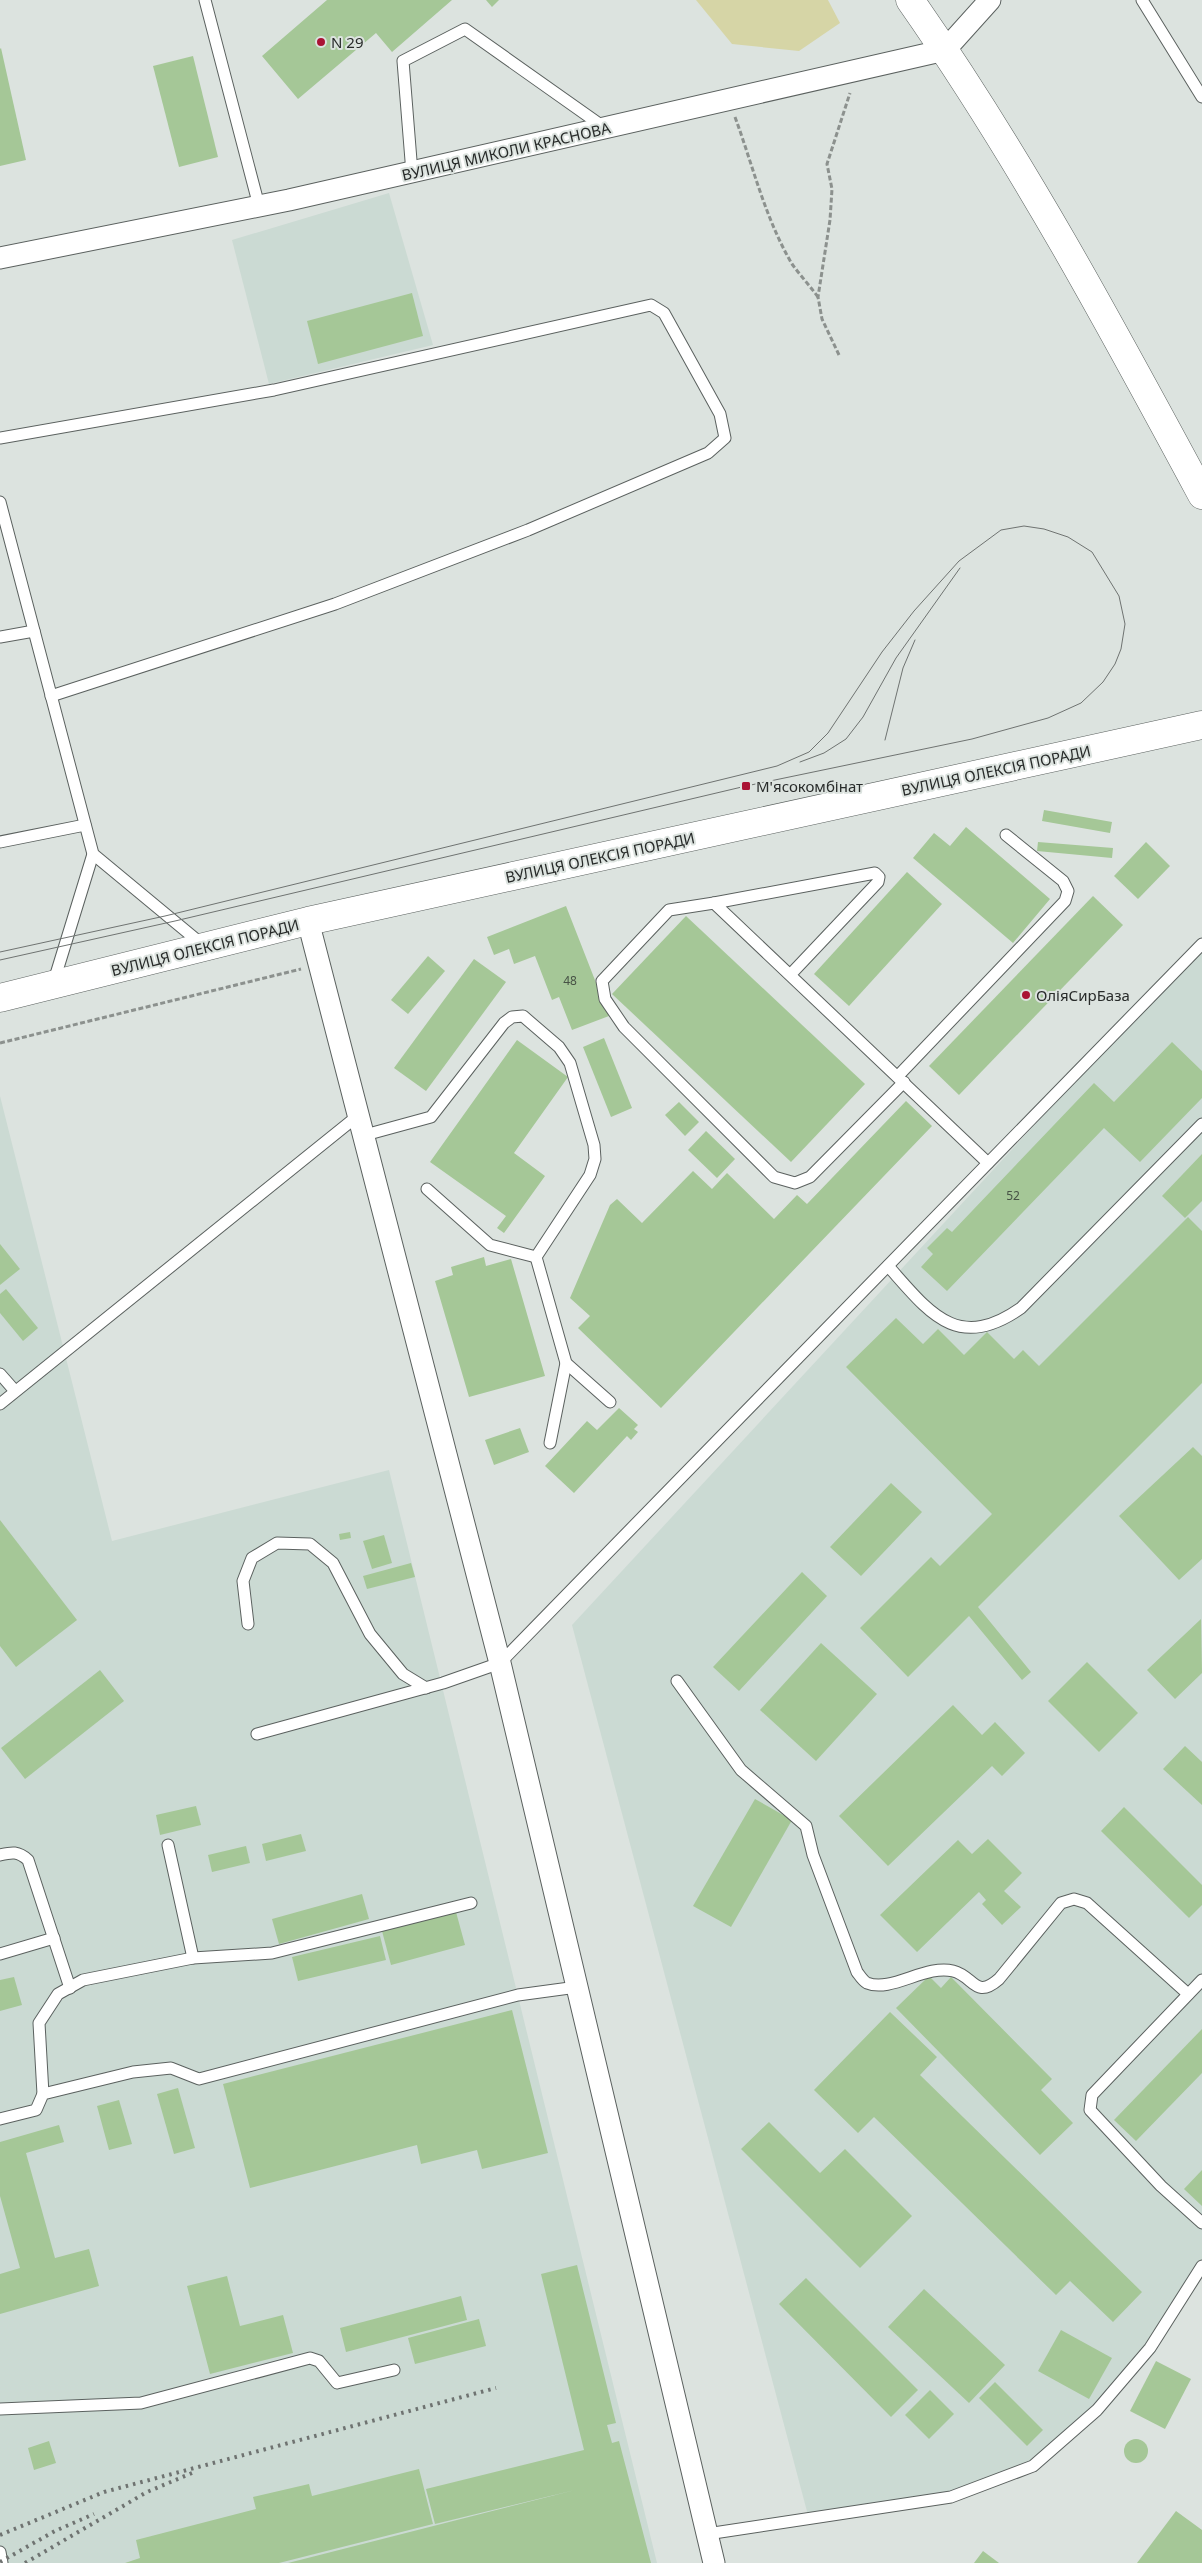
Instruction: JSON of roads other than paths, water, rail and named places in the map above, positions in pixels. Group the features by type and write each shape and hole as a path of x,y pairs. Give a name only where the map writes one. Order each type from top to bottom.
{"main road":[{"path":"910,0 945,50 1086,279 1202,495"},
{"name":"ВУЛИЦЯ ОЛЕКСІЯ ПОРАДИ","path":"0,998 207,948 308,921 1202,725"}],"street":[{"path":"945,50 990,0"},
{"name":"ВУЛИЦЯ МИКОЛИ КРАСНОВА","path":"0,258 412,173 945,50"},
{"path":"308,921 360,1114 500,1663 714,2563"}],"lane":[{"path":"205,0 258,206"},
{"path":"1142,0 1202,97"},
{"path":"412,173 403,61 465,29 605,128"},
{"path":"0,438 274,390 650,304 664,314 720,414 724,438 708,453 528,530 335,604 51,696"},
{"path":"0,502 93,854 53,984"},
{"path":"0,637 34,630"},
{"path":"0,842 85,825"},
{"path":"790,974 878,882 879,877 875,873 669,910 602,981 606,999 624,1027 774,1177 795,1183 810,1177 1065,901 1068,891 1063,881 1006,835"},
{"path":"93,854 207,948"},
{"path":"714,903 988,1163"},
{"path":"257,1734 426,1688 500,1663 1202,944"},
{"path":"365,1135 431,1117 504,1023 512,1017 523,1016 559,1047 570,1063 594,1145 595,1159 590,1174 536,1257 566,1363 550,1443"},
{"path":"0,1404 360,1114"},
{"path":"888,1266 928,1311 950,1324 973,1328 1001,1322 1021,1308 1202,1124"},
{"path":"427,1189 490,1245 536,1257"},
{"path":"566,1363 610,1402"},
{"path":"0,1374 15,1392"},
{"path":"248,1624 243,1581 252,1558 277,1543 310,1544 333,1563 346,1593 375,1640 402,1674 426,1688"},
{"path":"678,1682 741,1770 806,1826 813,1855 857,1972 865,1982 878,1986 940,1969 956,1971 978,1988 990,1987 999,1979 1061,1903 1074,1898 1087,1903 1188,1994"},
{"path":"168,1845 192,1958"},
{"path":"0,1855 14,1852 28,1860 70,1988"},
{"path":"0,2119 36,2110 43,2094 40,2024 58,1994 83,1980 192,1958 272,1953 471,1903"},
{"path":"0,1954 54,1938"},
{"path":"1202,1980 1092,2095 1090,2110 1161,2186 1202,2223"},
{"path":"43,2094 133,2072 171,2068 199,2079 518,1995 577,1987"},
{"path":"707,2534 951,2497 1033,2466 1097,2410 1150,2348 1202,2266"},
{"path":"0,2409 141,2403 310,2358 319,2361 337,2382 394,2370"},
{"path":"0,2552 2,2563"}],"tram line":[{"path":"0,952 165,916 777,766 809,752 828,733 882,652 914,611 959,561 1001,530 1024,526 1044,529 1068,537 1092,552 1119,596 1125,624 1121,649 1115,664 1103,682 1081,703 1048,718 972,739 746,786 175,921 0,960"},
{"path":"800,762 824,753 846,739 863,717 896,658 960,568"},
{"path":"885,740 903,668 915,640"}],"railway":[{"path":"0,2535 104,2492 496,2388"},
{"path":"25,2563 147,2492 192,2473"},
{"path":"0,2562 55,2531 94,2514"}],"place":[{"name":"N 29","path":"321,42"},
{"name":"М'ясокомбінат","path":"746,786"},
{"name":"ОліяСирБаза","path":"1026,995"}]}
